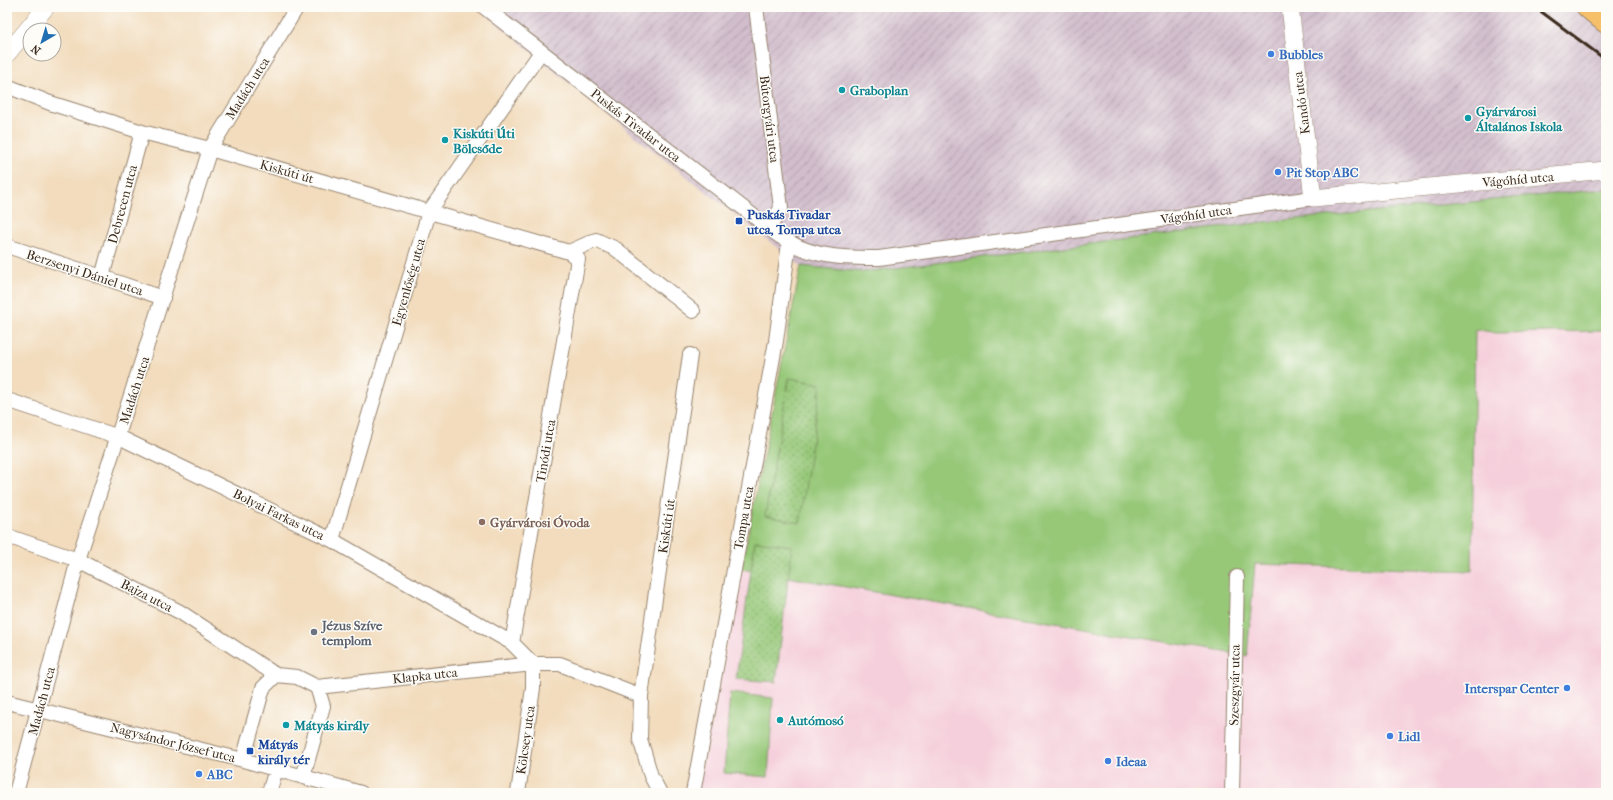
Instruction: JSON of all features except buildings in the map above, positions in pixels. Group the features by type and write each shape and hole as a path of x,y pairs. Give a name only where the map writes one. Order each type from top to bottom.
{"main road":[{"path":"1588,7 1606,22"}],"street":[{"path":"7,54 46,7"},
{"name":"Madách utca","path":"16,793 78,560 119,437 210,148 297,7"},
{"name":"Puskás Tivadar utca","path":"484,7 789,243"},
{"name":"Bútorgyári utca","path":"756,7 782,208 769,228"},
{"name":"Kandó utca","path":"1290,7 1313,198"},
{"name":"Egyenlőség utca","path":"332,540 429,212 541,52"},
{"name":"Kiskúti út","path":"7,86 50,102 142,132 210,148 573,255"},
{"name":"Debrecen utca","path":"102,277 142,132"},
{"name":"Vágóhíd utca","path":"789,243 814,252 840,258 879,258 1313,198 1606,170"},
{"path":"573,255 596,240 616,250 693,311"},
{"name":"Tompa utca","path":"693,793 776,341 789,243"},
{"name":"Berzsenyi Dániel utca","path":"7,246 163,298"},
{"name":"Tinódi utca","path":"512,642 573,255"},
{"name":"Kiskúti út","path":"641,696 690,355"},
{"name":"Bolyai Farkas utca","path":"7,400 119,437 332,540 512,642 533,664"},
{"name":"Bajza utca","path":"7,536 78,560 180,612 276,675"},
{"name":"Szeszgyár utca","path":"1232,793 1237,577"},
{"path":"533,664 560,664 641,696 640,739 651,776 660,793"},
{"name":"Klapka utca","path":"317,687 533,664"},
{"name":"Kölcsey utca","path":"518,793 533,688 533,664"},
{"path":"243,760 263,688 276,675 298,677 317,687 323,706 303,777"},
{"name":"Nagysándor József utca","path":"7,702 243,760 361,793"},
{"path":"269,793 276,769"}],"shaded area":[{"path":"477,7 1606,7 1606,189 1265,222 863,272 801,266 609,116"},
{"path":"1474,329 1496,333 1606,331 1606,793 697,793 741,569 1247,656 1254,564 1472,571"}],"green space":[{"path":"1606,189 1606,331 1496,333 1475,329 1472,571 1255,564 1247,656 741,569 801,266 863,272 1265,222"},
{"path":"789,378 821,384 800,523 765,516"},
{"path":"755,541 792,546 776,682 736,679"},
{"path":"730,693 773,698 768,777 724,773"}],"railway":[{"path":"1535,7 1606,60"}],"place":[{"name":"Bubbles","path":"1271,54"},
{"name":"Graboplan","path":"842,90"},
{"name":"Gyárvárosi Általános Iskola","path":"1468,118"},
{"name":"Kiskúti Úti Bölcsőde","path":"445,140"},
{"name":"Pit Stop ABC","path":"1278,172"},
{"name":"Puskás Tivadar utca, Tompa utca","path":"739,221"},
{"name":"Gyárvárosi Óvoda","path":"482,522"},
{"name":"Jézus Szíve templom","path":"314,632"},
{"name":"Interspar Center","path":"1567,688"},
{"name":"Autómosó","path":"780,720"},
{"name":"Mátyás király","path":"286,725"},
{"name":"Lidl","path":"1390,736"},
{"name":"Mátyás király tér","path":"250,751"},
{"name":"Ideaa","path":"1108,761"},
{"name":"ABC","path":"199,774"}]}
